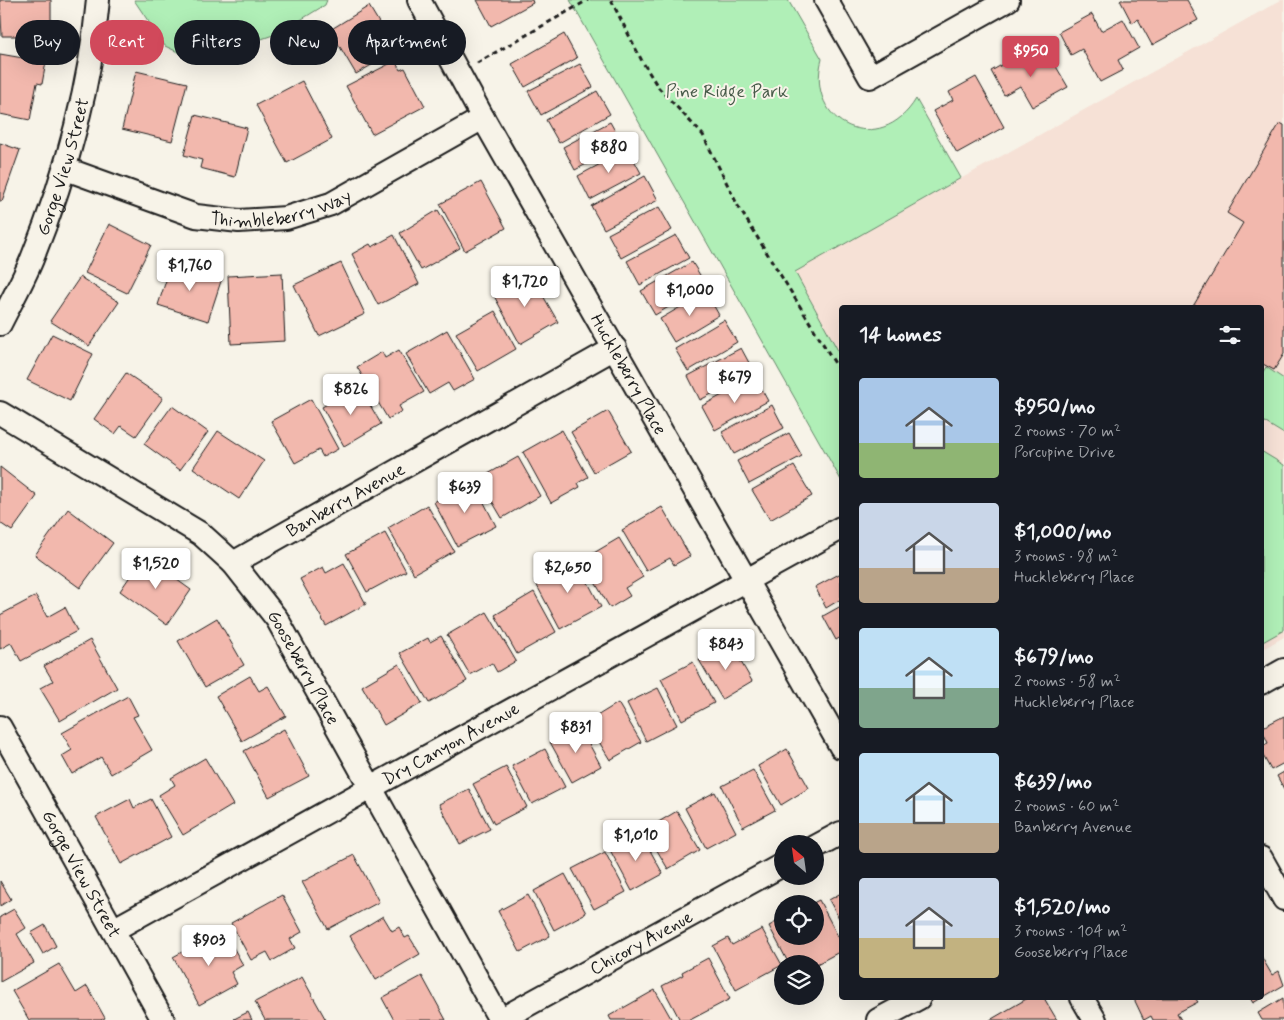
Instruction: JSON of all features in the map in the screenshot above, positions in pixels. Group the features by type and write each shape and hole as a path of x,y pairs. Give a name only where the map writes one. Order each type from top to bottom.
{"street":[{"name":"Gorge View Street","path":"0,324 32,260 66,169 93,55 98,0"},
{"name":"Huckleberry Place","path":"419,0 483,118 839,744"},
{"path":"826,0 870,77 1008,0"},
{"name":"Thimbleberry Way","path":"66,169 196,216 238,221 286,218 331,204 483,118"},
{"name":"Banberry Avenue","path":"233,563 614,348"},
{"name":"Gooseberry Place","path":"0,413 201,534 233,563 276,619 500,1020"},
{"name":"Dry Canyon Avenue","path":"113,930 839,529"},
{"path":"1264,681 1284,670"},
{"name":"Gorge View Street","path":"0,727 163,1020"},
{"path":"824,842 839,834"},
{"path":"1264,863 1284,899"},
{"name":"Chicory Avenue","path":"500,1020 774,869"},
{"path":"878,1020 915,1000"},
{"path":"1083,1000 1095,1020"}],"path":[{"path":"459,73 588,0"},
{"path":"612,0 642,61 658,87 703,135 738,206 839,370"}],"shaded area":[{"path":"1284,0 1284,637 1264,648 1264,305 839,305 839,352 794,272"}],"green space":[{"path":"134,0 327,0 325,5 300,20 270,20 270,36 260,39 260,20 174,20 174,50 164,45 164,20 147,20"},
{"name":"Pine Ridge Park","path":"570,0 788,0 822,59 819,82 824,101 835,116 849,126 866,130 884,127 901,117 916,99 961,178 795,272 839,352 839,476"},
{"path":"1266,367 1284,379 1284,434 1264,422 1264,370"},
{"path":"1264,453 1284,465 1284,630 1264,641"}],"building":[{"path":"0,0 51,0 51,20 15,20 15,36 2,36"},
{"path":"477,0 532,0 533,3 491,26"},
{"path":"1120,0 1187,0 1198,20 1152,45 1138,19 1132,23"},
{"path":"369,6 377,20 348,20 348,60 338,44 338,25"},
{"path":"1092,14 1101,31 1123,19 1139,48 1118,60 1123,70 1100,82 1082,49 1071,55 1059,32"},
{"path":"564,34 577,58 525,87 512,64"},
{"path":"1047,51 1068,87 1032,107 1020,86 1004,95 991,71 1023,53 1028,62"},
{"path":"0,54 15,57 15,65 45,65 42,84 37,83 30,120 0,114"},
{"path":"580,64 593,87 541,115 528,91"},
{"path":"351,65 372,65 356,74"},
{"path":"387,65 397,65 400,70 405,68 425,106 372,134 346,86"},
{"path":"136,71 187,83 172,141 122,129"},
{"path":"976,77 1004,127 957,153 933,111 953,100 949,92"},
{"path":"302,81 332,139 287,163 256,105"},
{"path":"597,91 610,114 559,143 546,120"},
{"path":"195,115 247,128 235,177 200,168 202,160 184,155"},
{"path":"610,122 623,145 575,170 563,147"},
{"path":"1280,123 1284,125 1284,354 1274,370 1264,365 1264,305 1194,305 1243,223 1227,213"},
{"path":"0,143 20,150 2,201 0,201"},
{"path":"628,149 641,173 590,200 578,176"},
{"path":"645,176 658,200 604,229 591,206"},
{"path":"481,182 506,228 465,251 440,204"},
{"path":"659,207 672,230 621,258 608,234"},
{"path":"438,210 460,248 421,270 400,233"},
{"path":"109,224 151,245 127,293 85,273"},
{"path":"394,235 419,284 378,305 352,254 370,244 372,247"},
{"path":"676,235 689,258 640,285 627,261"},
{"path":"172,262 222,278 208,321 158,305"},
{"path":"692,262 706,285 655,315 641,291"},
{"path":"341,263 365,314 319,336 294,285"},
{"path":"282,273 285,341 231,344 228,276"},
{"path":"530,273 558,322 520,344 493,294"},
{"path":"80,277 119,302 89,346 50,321"},
{"path":"706,292 719,315 674,342 660,319"},
{"path":"495,311 516,349 478,371 456,333"},
{"path":"724,320 737,342 688,371 675,349"},
{"path":"447,330 475,379 453,391 448,383 429,394 406,354"},
{"path":"52,334 93,354 70,401 27,380"},
{"path":"741,348 754,372 700,400 688,376"},
{"path":"399,350 424,392 399,406 402,411 388,419 357,367 382,352 385,358"},
{"path":"126,373 163,398 136,436 121,426 115,434 94,419"},
{"path":"755,377 768,401 715,430 702,406"},
{"path":"359,386 381,424 344,446 322,407"},
{"path":"311,399 338,449 323,457 319,450 295,463 271,421"},
{"path":"772,405 784,428 734,454 722,432"},
{"path":"172,406 208,432 180,470 144,444"},
{"path":"608,411 631,451 594,472 571,432"},
{"path":"562,430 588,477 578,483 580,487 551,503 523,452"},
{"path":"218,431 264,461 239,499 193,468"},
{"path":"789,433 802,456 749,484 737,461"},
{"path":"518,457 540,496 502,518 479,479"},
{"path":"794,466 812,496 770,520 752,490"},
{"path":"0,467 37,496 12,531 0,523"},
{"path":"473,481 496,526 457,546 434,502"},
{"path":"427,505 454,551 414,574 388,528"},
{"path":"662,507 690,556 674,565 670,558 646,571 622,530"},
{"path":"68,509 113,543 80,588 35,555"},
{"path":"385,533 406,571 367,592 346,554"},
{"path":"619,538 643,577 625,588 630,596 610,608 582,560"},
{"path":"144,556 191,590 167,625 120,591"},
{"path":"575,558 601,607 560,629 534,580"},
{"path":"344,563 366,604 326,626 300,579 323,567 326,573"},
{"path":"839,574 839,600 826,608 815,587"},
{"path":"534,592 556,632 517,654 495,615"},
{"path":"36,596 47,617 65,607 77,631 21,661 11,643 0,649 0,615"},
{"path":"839,607 839,638 836,640 823,616"},
{"path":"487,612 516,661 497,672 492,663 470,675 447,635"},
{"path":"217,618 244,665 205,687 178,641"},
{"path":"441,636 467,681 429,703 400,653 428,638 430,642"},
{"path":"90,640 117,688 60,721 40,688 53,681 44,666"},
{"path":"730,643 752,681 722,699 699,660"},
{"path":"693,662 714,703 682,720 661,679"},
{"path":"399,664 422,703 384,725 362,686"},
{"path":"250,676 259,691 268,686 286,716 242,741 216,696"},
{"path":"658,688 677,725 646,741 627,703"},
{"path":"128,696 138,715 133,717 152,750 111,774 101,757 72,774 62,756 72,750 62,733"},
{"path":"618,703 641,742 610,760 587,722"},
{"path":"1284,716 1284,763 1271,770 1264,757 1264,745 1268,743 1264,734 1264,726"},
{"path":"580,727 601,766 572,782 550,742"},
{"path":"284,729 309,776 269,797 244,751"},
{"path":"545,749 565,787 532,804 512,766"},
{"path":"787,749 809,788 781,805 758,766"},
{"path":"205,758 233,805 183,835 159,795 175,785 171,778"},
{"path":"506,767 527,807 494,824 473,784"},
{"path":"753,770 775,810 743,827 722,786"},
{"path":"1284,772 1284,789 1277,776"},
{"path":"469,789 490,829 460,844 439,804"},
{"path":"715,792 736,832 706,848 685,808"},
{"path":"130,799 134,808 151,799 171,837 121,864 96,817"},
{"path":"677,811 700,850 668,869 645,830"},
{"path":"641,834 663,874 632,891 610,850"},
{"path":"605,852 626,892 594,909 572,869"},
{"path":"354,855 379,902 328,929 302,882"},
{"path":"565,874 586,913 554,930 534,891"},
{"path":"0,881 11,899 0,906"},
{"path":"839,894 839,918 829,900"},
{"path":"282,895 302,932 290,939 295,948 272,961 267,952 251,960 231,923"},
{"path":"528,895 550,936 520,952 498,911"},
{"path":"14,909 26,928 17,934 34,963 0,982 0,917"},
{"path":"824,910 839,938 839,952 824,960 824,955 784,955 779,945 824,945"},
{"path":"383,916 392,931 399,927 405,938 409,936 420,954 376,980 350,936"},
{"path":"774,923 774,936 769,926"},
{"path":"45,925 56,946 43,954 31,933"},
{"path":"223,929 243,965 231,972 237,984 199,1005 173,957"},
{"path":"762,929 776,955 774,955 774,969 736,990 713,946 728,938 732,945"},
{"path":"708,958 730,999 690,1020 680,1020 662,986 683,975 682,972"},
{"path":"1264,961 1272,975 1279,971 1284,985 1264,997"},
{"path":"59,964 76,993 87,986 105,1018 101,1020 29,1020 12,991"},
{"path":"422,976 446,1020 394,1020 382,998"},
{"path":"302,977 326,1020 265,1020 255,1002"},
{"path":"655,990 672,1020 611,1020 609,1016"},
{"path":"1283,998 1284,1020 1262,1020 1258,1013"},
{"path":"1025,1000 1045,1000 1057,1020 990,1020"},
{"path":"1134,1000 1196,1000 1198,1002 1177,1013 1181,1020 1153,1020 1151,1016 1144,1020"},
{"path":"248,1012 252,1020 234,1019"}]}
